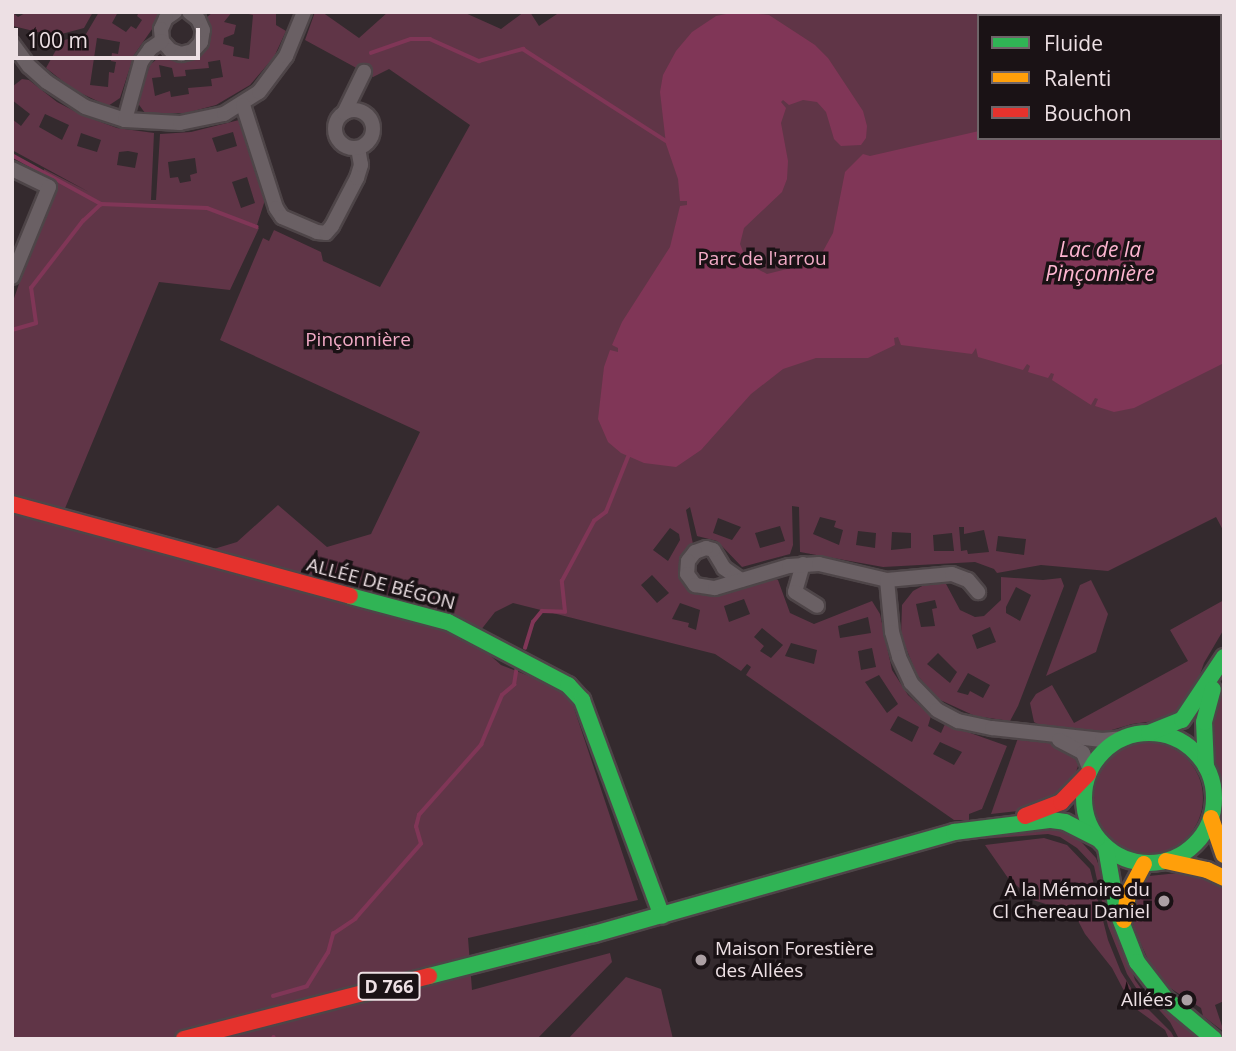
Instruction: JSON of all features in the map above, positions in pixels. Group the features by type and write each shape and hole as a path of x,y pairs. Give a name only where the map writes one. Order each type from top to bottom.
{"main road":[{"name":"ALLÉE DE BÉGON","path":"12,504 448,622 568,685 582,700 662,916"},
{"path":"1214,1039 1151,983 1127,938 1117,911 1101,843 1084,807 1089,772 1104,750 1125,737 1149,733 1182,719 1192,709 1222,661"},
{"path":"1166,862 1189,850 1198,841 1211,818 1214,792 1206,767 1204,722 1222,661"},
{"path":"1149,733 1182,742 1206,767"},
{"name":"D 766","path":"1002,824 1061,802 1089,772"},
{"path":"1211,818 1224,855"},
{"name":"D 766","path":"184,1039 662,916 933,837 1002,824 1051,820 1065,822 1130,861 1166,862 1207,870 1224,878"},
{"path":"1127,938 1125,905 1144,863"}],"street":[{"path":"175,12 166,18 160,29 162,41 170,50 181,54 193,51 201,42 204,30 198,19 189,12"},
{"path":"12,43 29,66 65,96 85,107 125,120 180,123 224,114 243,105 272,76 286,56 303,12"},
{"path":"125,120 141,62 150,49 162,41"},
{"path":"344,113 356,110 368,116 373,128 369,141 358,148 345,146 336,136 335,123 344,113 363,72"},
{"path":"243,105 276,208 282,217 317,232 326,233 332,226 357,178 361,165 358,148"},
{"path":"12,169 49,187 12,276"},
{"path":"803,564 795,592 817,606"},
{"path":"741,580 803,564 819,564 887,580 951,574 968,580 978,592"},
{"path":"887,580 892,632 899,657 905,672 922,696 937,710 958,720 1041,734 1102,740 1125,737"},
{"path":"1041,734 1077,747 1089,772"}],"green space":[{"path":"12,12 18,17 27,12 93,12 84,28 54,36 13,26"},
{"path":"99,12 118,12 112,23 126,32 131,26 136,29 142,20 137,16 139,12 164,12 134,55 120,98 108,106 74,90 46,68 61,41 86,34","holes":["97,38 120,42 118,54 112,53 111,61 116,62 114,73 109,72 108,87 90,85"]},
{"path":"213,12 232,12 224,22 236,25 234,34 224,38 223,44 234,47 233,56 249,59 253,15 240,12 276,14 276,25 286,31 274,57 250,85 216,105 186,113 145,113 137,102 150,65 159,57 185,61 197,57 211,37 206,18","holes":["220,60 223,77 211,79 212,86 188,88 189,94 171,97 170,91 155,96 152,78 161,77 159,65 172,68 174,77 186,76 185,70 209,68 208,62"]},
{"path":"315,12 322,12 359,38 388,12 463,12 501,29 524,12 530,12 539,26 560,12 1224,12 1224,532 1216,517 1108,571 1041,565 997,573 994,569 975,562 883,567 800,552 799,507 792,506 793,545 790,554 742,567 717,541 697,536 690,507 686,510 693,544 683,552 679,567 688,588 699,593 713,593 772,577 778,580 790,613 814,624 872,601 880,614 892,670 908,695 931,716 928,726 941,733 945,724 1007,746 982,809 969,814 969,820 954,820 746,675 751,667 747,664 741,671 715,654 513,603 495,612 473,640 501,665 547,683 571,699 638,900 468,938 472,990 610,953 612,962 537,1039 12,1039 12,304 37,232 44,169 89,192 12,150 12,119 21,126 30,114 12,100 12,87 22,79 29,80 57,102 82,115 117,128 154,133 151,200 156,200 160,134 191,132 239,120 265,200 257,225 245,221 259,228 230,290 159,282 61,518 197,554 237,542 278,505 327,547 371,534 420,432 220,340 263,238 269,241 274,230 321,252 323,261 380,287 470,125 389,69 373,77 305,40","holes":["45,114 69,125 62,140 39,127","233,132 237,146 217,152 212,138","81,133 101,140 97,152 77,146","119,152 138,153 135,168 117,165","195,158 197,173 190,175 191,181 180,183 178,177 170,178 168,162","247,177 255,203 241,208 232,182","820,517 836,521 834,527 843,530 839,545 813,534","718,518 741,527 732,540 713,533","780,526 785,541 760,548 755,533","959,527 964,527 964,534 984,530 989,552 968,554 967,550 961,551","670,528 679,534 680,540 668,561 653,550","858,531 876,533 875,548 856,545","892,532 911,533 911,548 891,550","952,533 954,551 934,551 933,535","998,536 1026,539 1024,555 996,551","652,575 669,593 657,603 641,585","744,599 750,614 729,622 724,606","680,603 700,610 696,630 688,627 689,623 672,619","868,617 871,633 840,638 838,626","762,628 783,645 771,658 760,651 764,646 754,637","791,643 817,650 814,664 785,656","872,648 876,667 861,670 858,651","879,675 898,704 887,713 865,682","898,716 919,727 912,742 890,730","940,742 962,752 954,765 933,754"]},
{"path":"1001,577 1043,580 1061,578 1064,586 1010,721 975,716 938,699 917,675 901,636 902,605 913,591 924,585 945,582 960,610 975,617 984,616 1001,600","holes":["1016,587 1031,595 1020,621 1006,613 1006,607","935,600 937,608 932,609 935,626 921,627 916,604","990,627 996,642 977,649 972,635","938,653 957,672 950,683 927,664","968,673 990,685 983,698 970,691 968,695 957,692"]},
{"path":"1091,580 1108,614 1096,652 1046,676 1080,585"},
{"path":"1224,600 1224,629 1204,663 1193,694 1169,719 1132,724 1098,734 1045,728 1034,722 1030,703 1036,694 1052,685 1074,723 1188,661 1170,630"},
{"path":"1224,681 1224,830 1222,794 1208,744"},
{"path":"1018,738 1067,746 1081,757 1076,772 1061,794 1026,810 991,814"},
{"path":"1147,742 1168,746 1186,759 1199,777 1203,798 1199,819 1186,837 1168,850 1147,854 1126,850 1108,837 1095,819 1091,798 1095,777 1108,759 1126,746"},
{"path":"1040,824 1074,834 1096,858 1104,879 1097,880 1094,866 1077,848 1060,837 1048,834 981,839"},
{"path":"1044,838 1067,845 1090,869 1108,940 1121,972 1138,999 1175,1039 1169,1039 1165,1030 1132,1006 1112,968 1085,934 1074,913 1033,900 1008,878 985,845"},
{"path":"1188,872 1224,885 1224,1001 1215,1005 1224,1032 1203,1016 1201,1008 1170,988 1151,966 1134,929 1131,907 1140,882 1149,876"},
{"path":"1105,884 1135,980 1145,994 1142,997 1127,974 1108,926 1098,885"},
{"path":"626,977 661,989 673,1039 568,1039"},
{"path":"1152,1002 1161,1004 1207,1039 1179,1039 1170,1022"}],"water":[{"name":"Lac de la Pinçonnière","path":"736,12 769,15 815,45 828,58 863,111 867,126 866,138 861,145 841,146 834,139 826,112 817,102 803,100 789,105 783,100 781,102 786,108 781,123 788,161 787,179 782,192 744,228 740,244 748,264 767,274 799,266 822,253 833,233 845,172 863,154 870,156 977,131 977,140 1222,140 1224,70 1224,363 1134,408 1114,412 1095,406 1098,399 1095,398 1091,405 1052,380 1054,374 1051,373 1048,378 1028,372 1030,366 1027,364 1023,370 978,357 976,348 972,354 901,345 898,337 894,338 895,345 868,358 816,358 783,369 751,394 701,450 676,467 644,463 621,453 608,442 598,419 604,367 610,350 618,352 618,348 612,345 622,322 670,247 680,206 687,205 687,201 680,201 678,179 666,144 660,92 663,75 676,51 692,32 716,16"}],"waterway":[{"path":"371,53 411,39 430,39 479,61 523,49 668,142"},
{"path":"12,155 101,204 207,208 257,227"},
{"path":"12,330 36,323 31,288 83,221 100,205"},
{"path":"525,648 533,622 542,611 565,612 562,581 594,521 606,512 630,452"},
{"path":"273,996 307,986 328,953 333,934 355,919 421,844 416,827 419,815 481,745 502,695 514,685 517,667"}],"traffic: fast":[{"path":"350,596 448,622 568,685 582,700 662,916"},
{"path":"1149,733 1182,720 1224,657"},
{"path":"1206,767 1204,722 1213,689"},
{"path":"1149,733 1174,738 1195,752 1209,773 1214,798 1209,823 1195,844 1174,858 1149,863 1124,858 1103,844 1089,823 1084,798 1089,773 1103,752 1124,738 1149,733"},
{"path":"429,976 594,934 954,832 1051,820 1065,822 1097,838"},
{"path":"1106,848 1117,911 1137,962 1165,998 1214,1039"}],"traffic: slow":[{"path":"1211,818 1224,855"},
{"path":"1166,861 1207,870 1224,878"},
{"path":"1124,920 1128,894 1144,864"}],"traffic: jam":[{"path":"12,504 350,596"},
{"path":"1025,816 1061,802 1088,774"},
{"path":"184,1039 429,976"}],"place":[{"name":"A la Mémoire du Cl Chereau Daniel","path":"1164,901"},
{"name":"Maison Forestière des Allées","path":"701,960"},
{"name":"Allées","path":"1187,1000"}],"park label":[{"name":"Parc de l'arrou","path":"762,259"},
{"name":"Pinçonnière","path":"358,340"}]}
